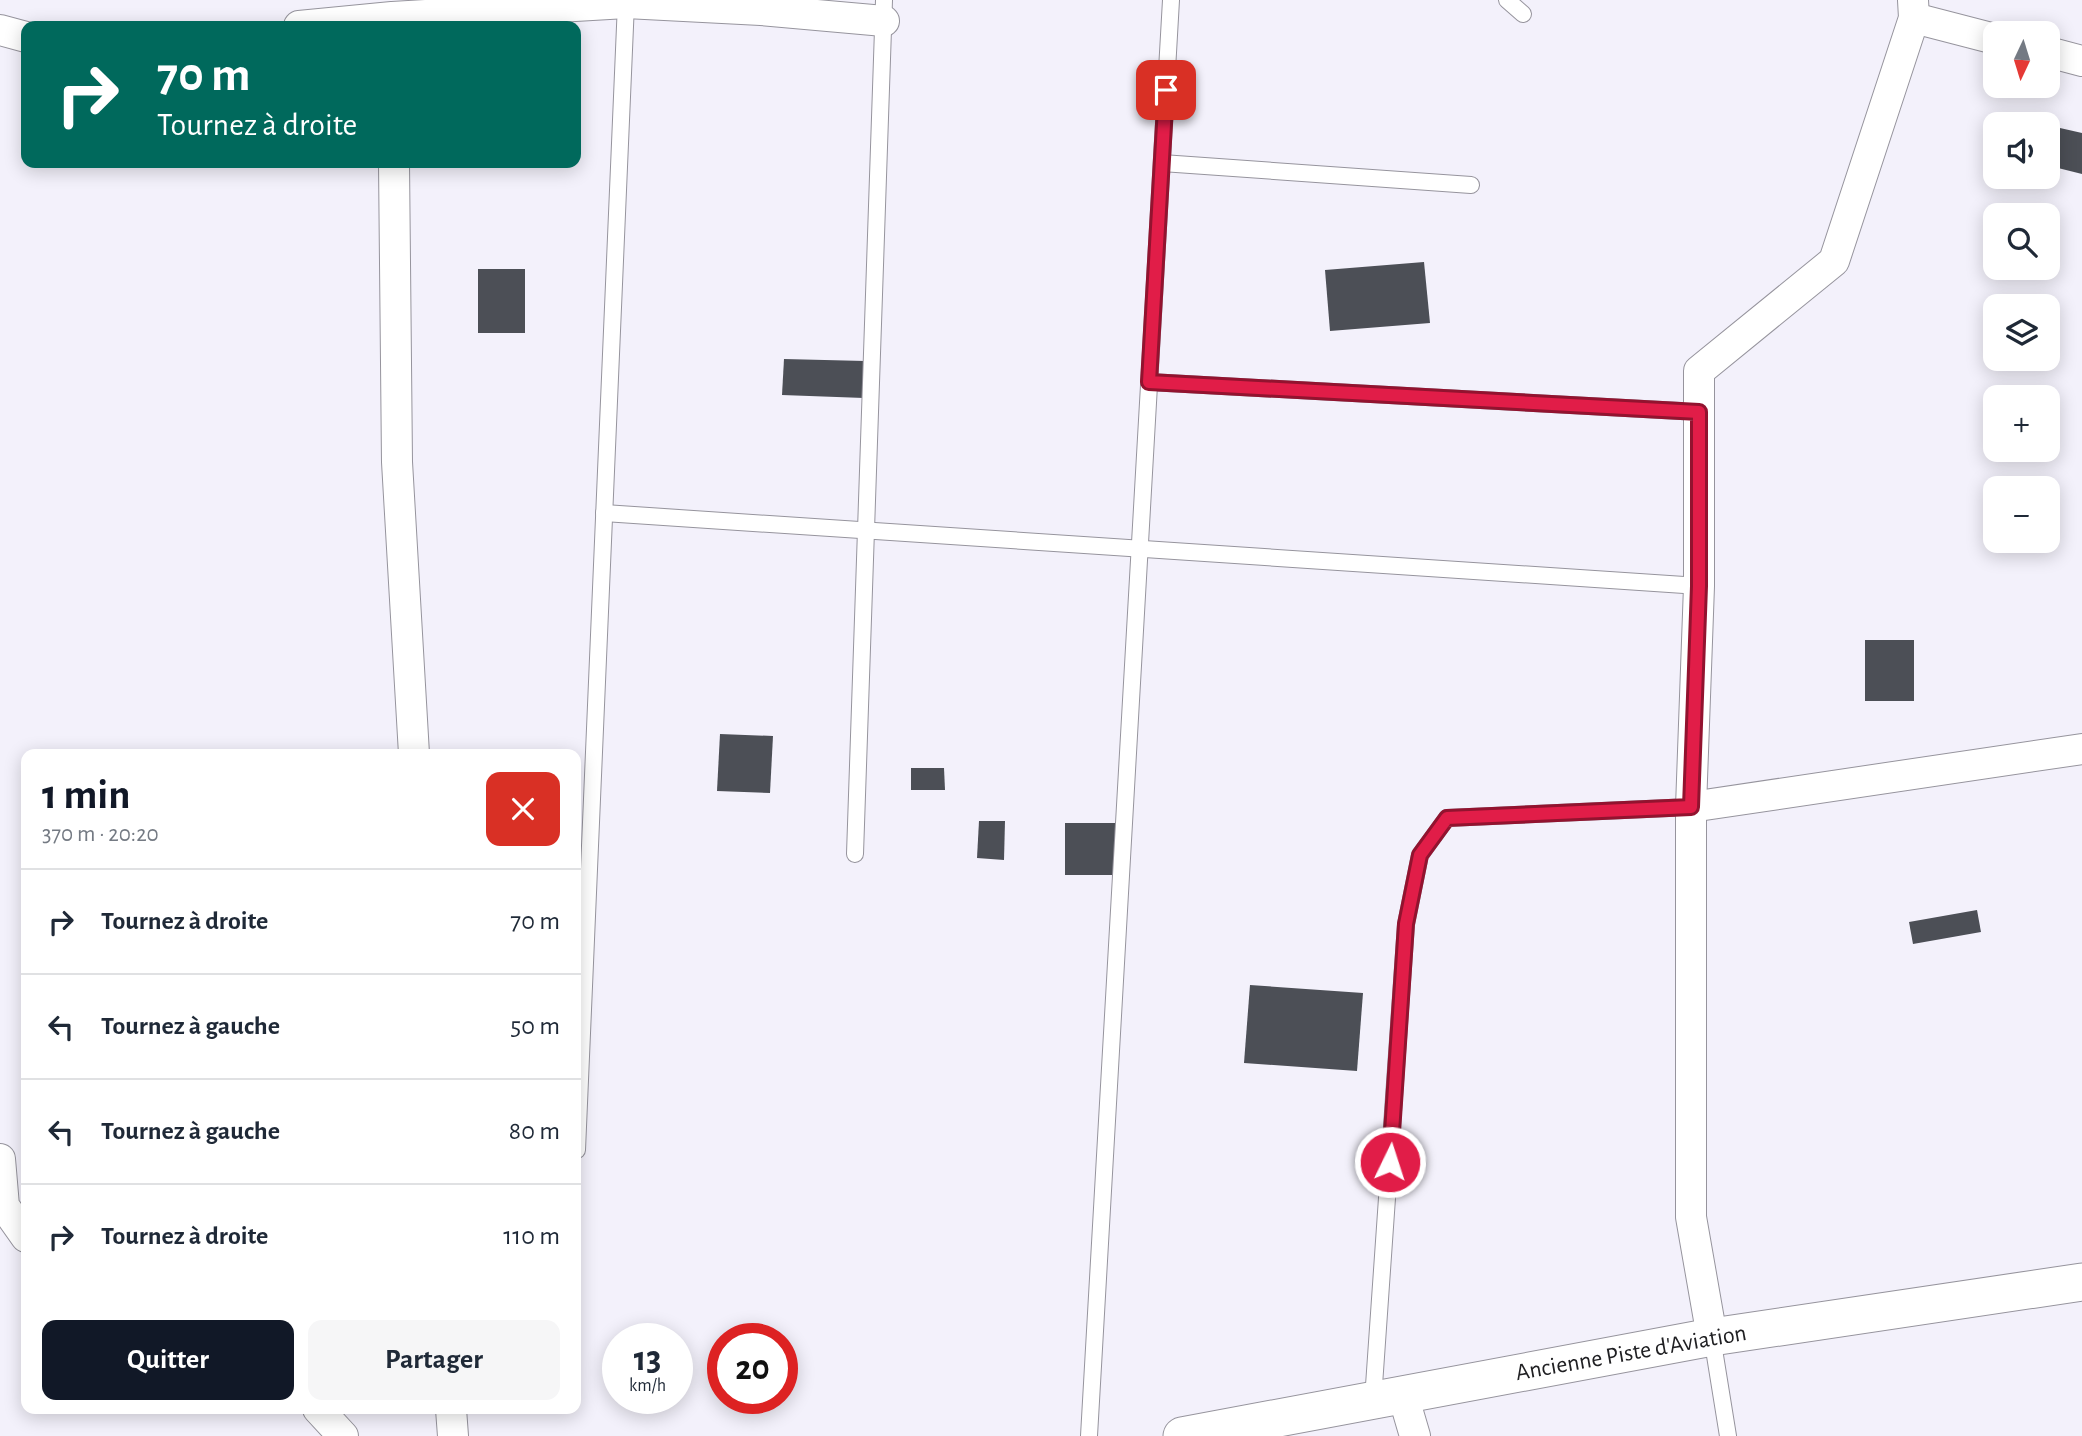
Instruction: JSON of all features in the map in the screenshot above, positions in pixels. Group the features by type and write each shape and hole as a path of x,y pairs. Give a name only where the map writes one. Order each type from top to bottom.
{"street":[{"path":"392,21 626,3 761,10 884,11"},
{"path":"1712,1337 1692,1217 1691,807 1699,586 1699,371 1834,261 1913,9 1983,35"},
{"path":"0,30 21,36"},
{"path":"2060,55 2082,61"},
{"path":"394,168 397,462 414,749"},
{"path":"1691,807 2082,749"},
{"path":"0,1159 4,1206 21,1230"},
{"name":"Ancienne Piste d'Aviation","path":"1182,1436 1712,1337 2082,1282"},
{"path":"1388,1398 1415,1436"},
{"path":"323,1414 343,1436"},
{"path":"451,1414 453,1436"}],"lane":[{"path":"1089,1436 1171,0"},
{"path":"1507,0 1522,14"},
{"path":"581,1056 626,3"},
{"path":"855,854 884,11"},
{"path":"1162,163 1471,185"},
{"path":"1149,382 1699,412"},
{"path":"604,513 1699,586"},
{"path":"1388,1398 1406,924 1420,855 1447,818 1691,807"},
{"path":"1712,1337 1728,1436"}],"building":[{"path":"2060,128 2082,133 2082,174 2060,168"},
{"path":"1424,262 1430,323 1330,331 1325,270"},
{"path":"478,269 525,269 525,333 478,333"},
{"path":"784,359 865,361 864,398 782,395"},
{"path":"1865,640 1914,640 1914,701 1865,701"},
{"path":"720,734 773,736 770,793 717,791"},
{"path":"911,768 944,768 945,790 911,790"},
{"path":"979,821 1005,821 1004,860 977,858"},
{"path":"1065,823 1116,823 1116,875 1065,875"},
{"path":"1977,910 1981,932 1913,944 1909,922"},
{"path":"1250,985 1363,993 1357,1071 1244,1063"}],"route":[{"path":"1166,90 1149,382 1699,412 1699,586 1691,807 1447,818 1420,855 1406,924 1390,1162"}]}
